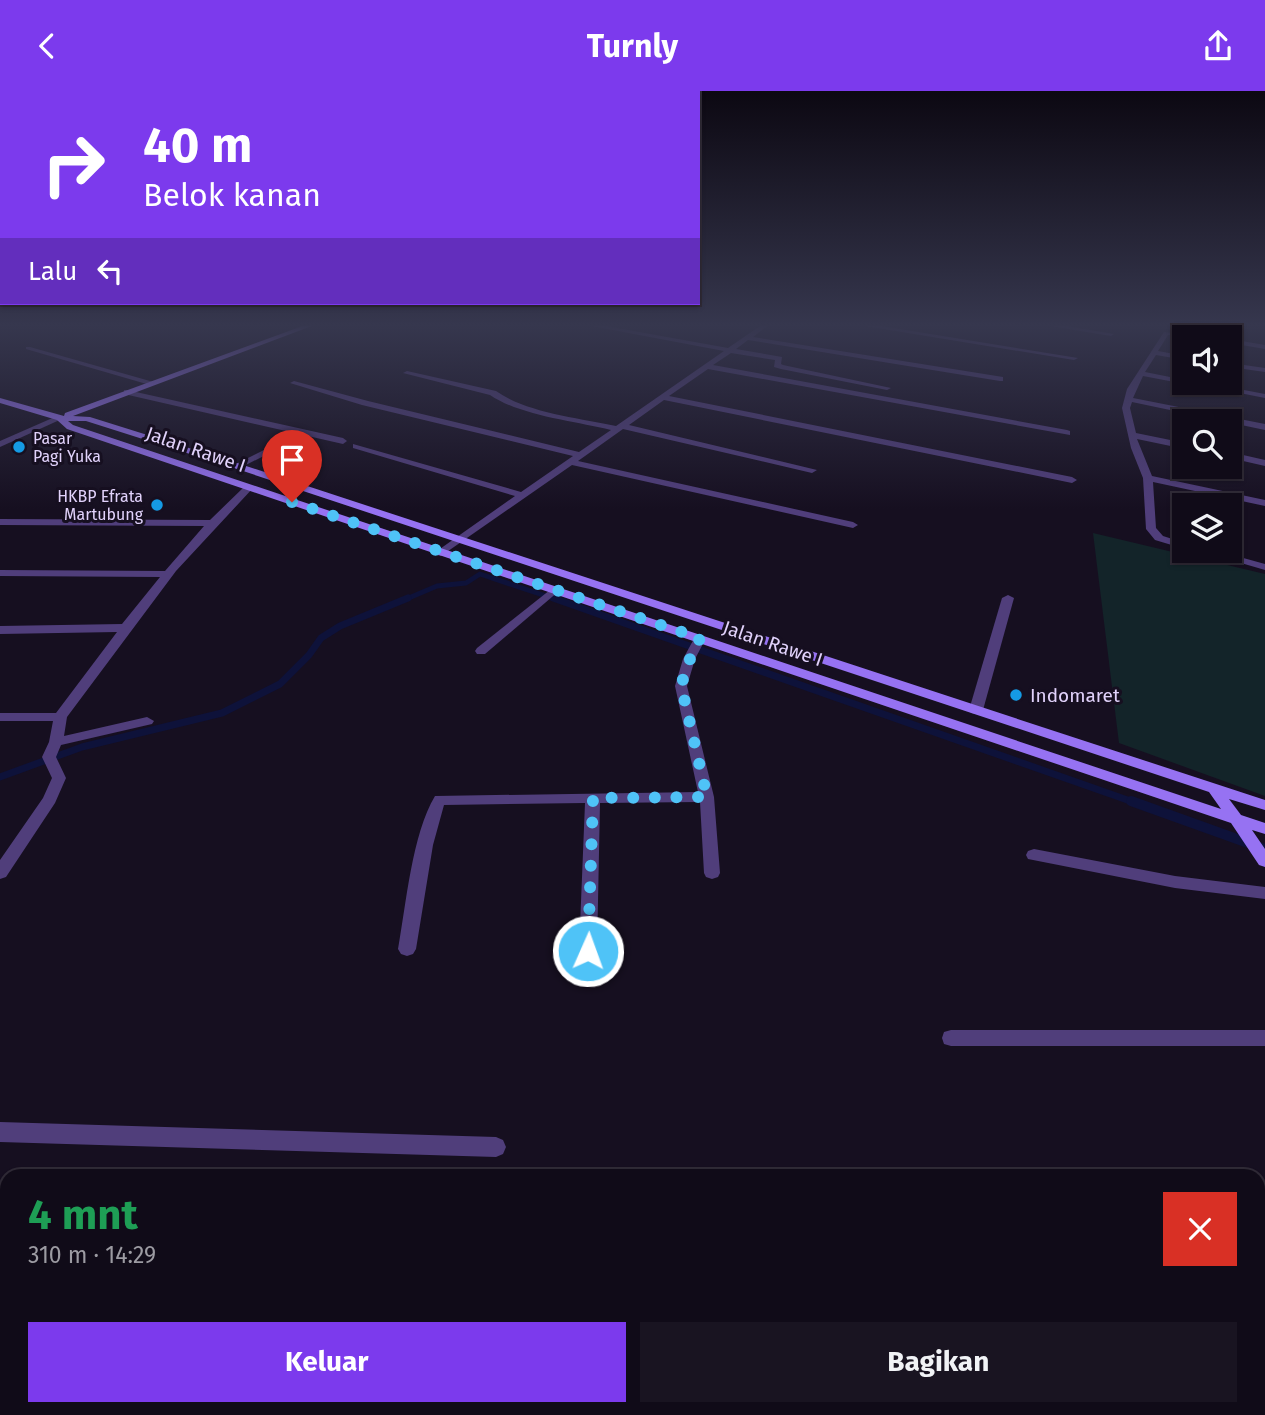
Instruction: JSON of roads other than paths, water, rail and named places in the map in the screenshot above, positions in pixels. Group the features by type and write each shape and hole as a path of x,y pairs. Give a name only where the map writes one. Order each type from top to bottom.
{"main road":[{"path":"0,400 65,422 146,386"},
{"name":"Jalan Rawe I","path":"65,422 87,419 237,466 1265,805"},
{"name":"Jalan Rawe I","path":"65,422 248,488 441,553 550,594 700,638 1265,829"},
{"path":"1215,789 1263,858"}],"street":[{"path":"303,386 371,407 452,422 579,455"},
{"path":"462,386 493,393 497,398 517,405 762,456 812,470"},
{"path":"441,553 679,386"},
{"path":"813,386 1068,433"},
{"path":"876,386 887,388"},
{"path":"1133,386 1126,408 1132,435 1148,478 1153,533 1158,538 1172,542"},
{"path":"1242,392 1265,396"},
{"path":"127,393 343,441"},
{"path":"663,397 1072,480"},
{"path":"1128,399 1265,427"},
{"path":"0,444 65,422"},
{"path":"1132,435 1172,443"},
{"path":"237,466 292,439"},
{"path":"356,446 521,495"},
{"path":"1242,458 1265,463"},
{"path":"569,462 853,525"},
{"path":"1148,478 1265,503"},
{"path":"0,873 51,799 59,778 50,757 57,742 60,717 169,574 212,523 248,488"},
{"path":"0,522 212,523"},
{"path":"1242,561 1265,567"},
{"path":"0,573 169,574"},
{"path":"481,651 550,594"},
{"path":"976,710 1007,598"},
{"path":"0,630 126,628"},
{"path":"700,638 681,685 707,797 712,873"},
{"path":"0,717 60,717"},
{"path":"57,742 147,721"},
{"path":"407,949 436,803 447,799 707,797"},
{"path":"588,951 593,798"},
{"path":"1034,855 1175,882 1265,893"},
{"path":"951,1038 1265,1038"},
{"path":"0,1132 496,1147"}],"waterway":[{"path":"404,600 437,586 466,583 480,574 558,600"},
{"path":"0,777 82,747 222,713 280,684 309,655 321,638 340,626 408,598"},
{"path":"553,598 1136,803"},
{"path":"1131,801 1265,849"}],"place":[{"name":"Pasar Pagi Yuka","path":"19,447"},
{"name":"HKBP Efrata Martubung","path":"157,505"},
{"name":"Indomaret","path":"1016,695"}]}
